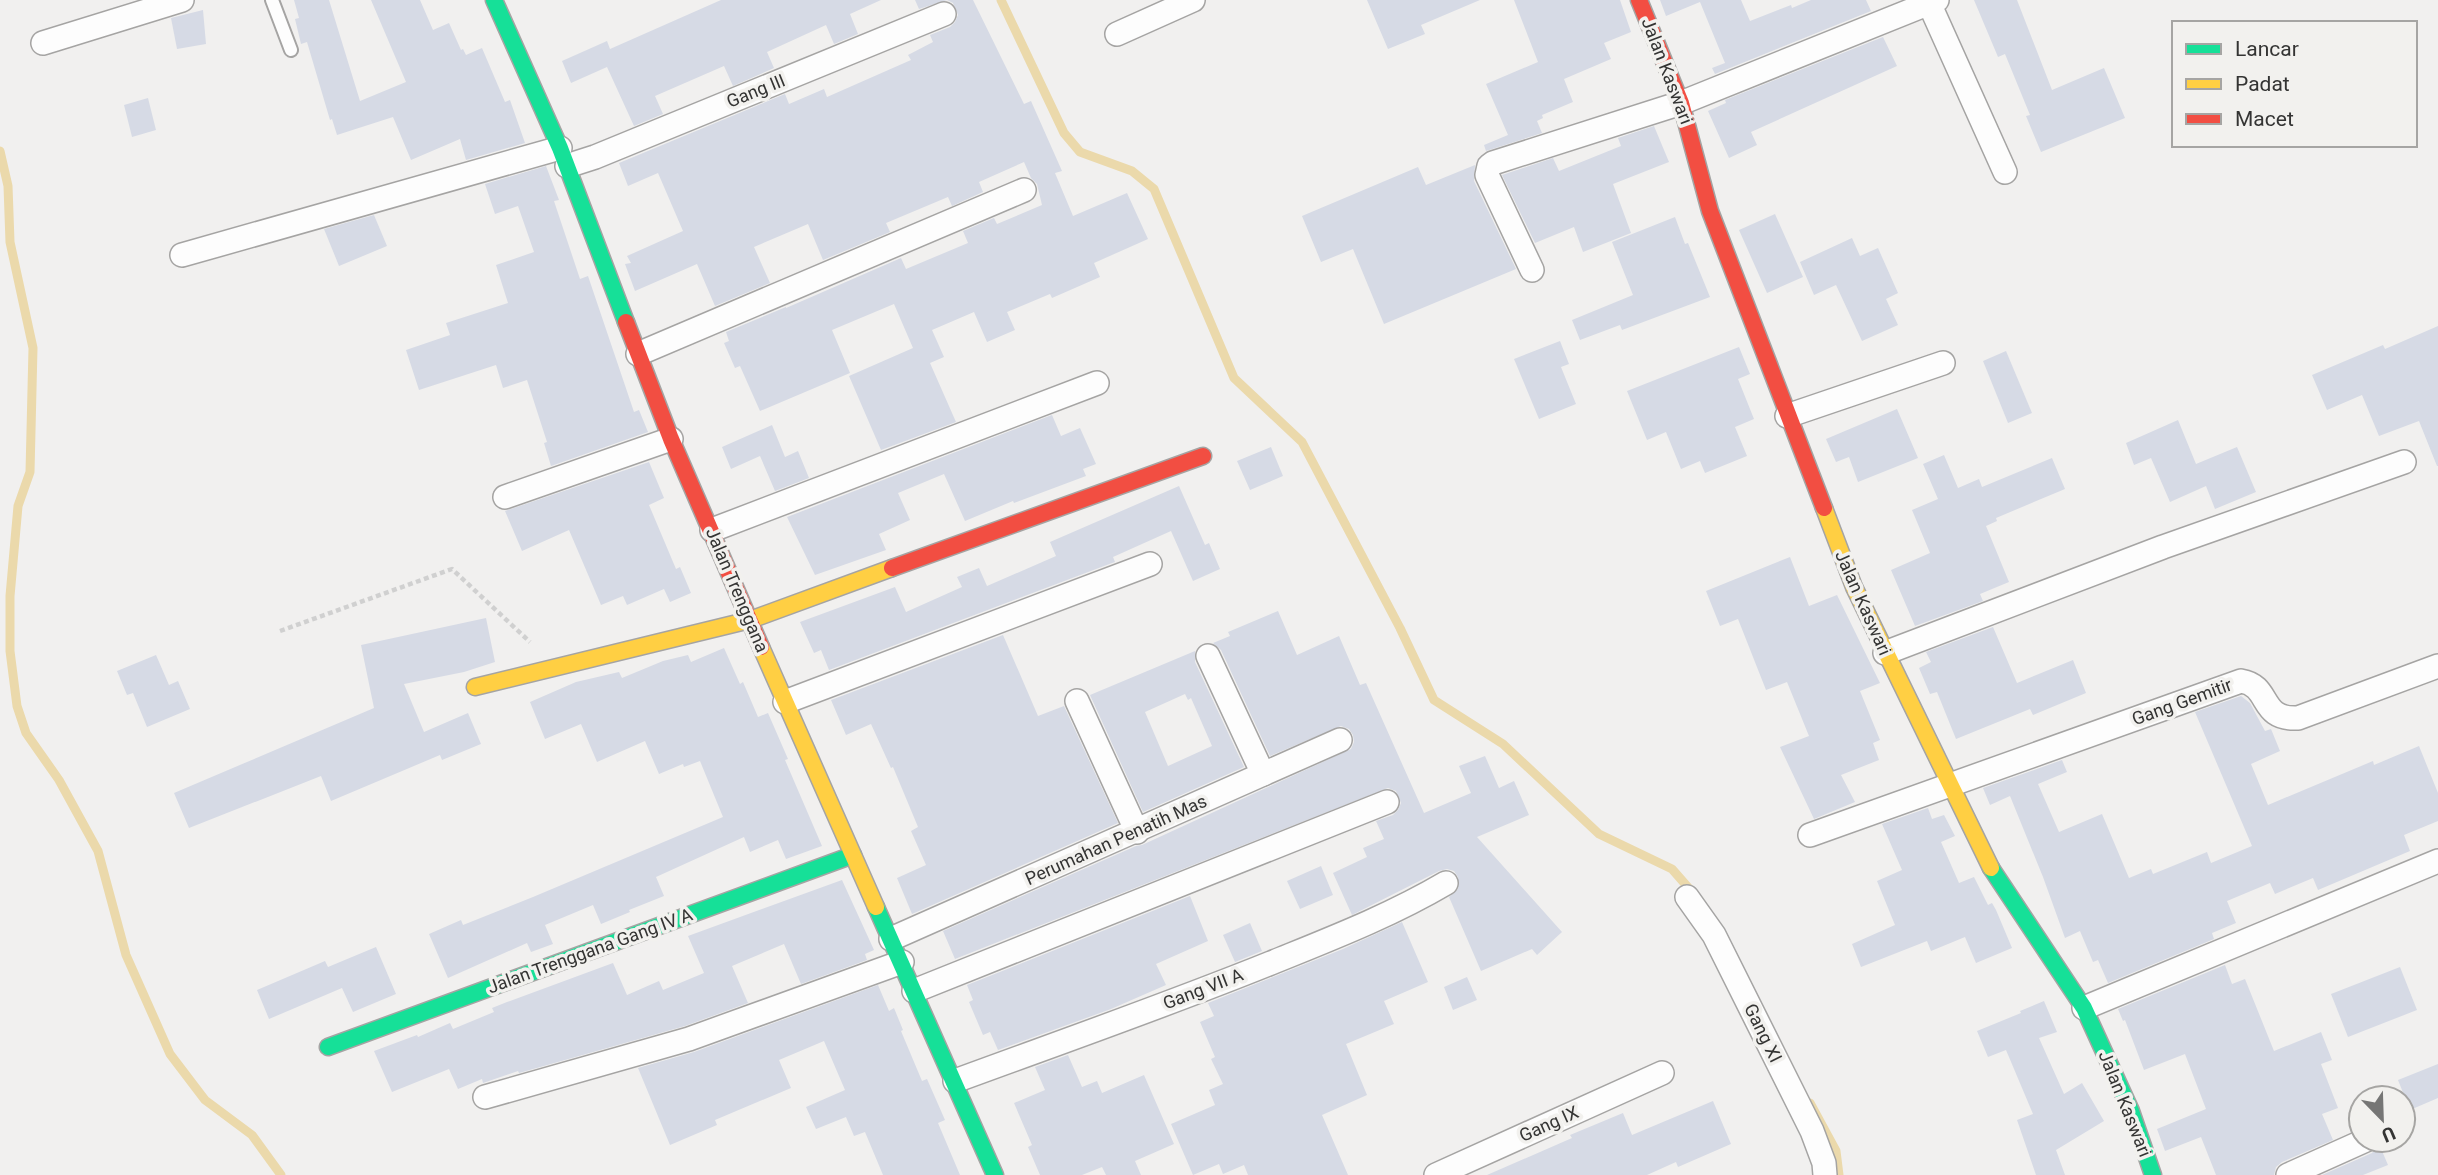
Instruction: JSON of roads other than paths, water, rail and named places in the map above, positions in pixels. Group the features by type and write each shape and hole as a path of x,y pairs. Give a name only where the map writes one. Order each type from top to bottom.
{"street":[{"path":"43,43 182,0"},
{"name":"Jalan Trenggana","path":"494,0 563,157 671,439 785,702 956,1081 995,1175"},
{"path":"1117,34 1193,0"},
{"name":"Jalan Kaswari","path":"1639,0 1681,103 1710,211 1854,587 1992,869 2084,1008 2132,1111 2152,1175"},
{"path":"1532,270 1487,175 1489,166 1507,157 1681,103 1933,2 2005,172"},
{"name":"Gang III","path":"182,255 563,157 595,158 944,14"},
{"path":"638,354 1024,190"},
{"path":"1787,415 1943,363"},
{"path":"712,530 1097,383"},
{"path":"505,497 671,439"},
{"path":"475,687 750,620 1203,456"},
{"path":"1885,653 2163,547 2404,462"},
{"path":"785,702 1150,564"},
{"path":"1208,656 1263,774"},
{"name":"Gang Gemitir","path":"1951,784 2241,681 2250,682 2256,687 2274,714 2285,719 2298,718 2438,666"},
{"path":"1077,701 1136,831"},
{"name":"Perumahan Penatih Mas","path":"891,939 1340,740"},
{"path":"1810,835 1951,784"},
{"path":"914,991 1387,802"},
{"name":"Jalan Trenggana Gang IV A","path":"328,1047 853,855"},
{"path":"2084,1008 2438,861"},
{"name":"Gang VII A","path":"956,1081 1215,985 1369,923 1420,899 1446,883"},
{"name":"Gang XI","path":"1687,897 1714,935 1812,1131 1824,1163 1825,1175"},
{"path":"485,1097 689,1039 902,962"},
{"name":"Gang IX","path":"1436,1175 1662,1073"},
{"path":"2288,1175 2347,1149"}],"lane":[{"path":"272,0 291,50"}],"waterway":[{"path":"1001,0 1064,133 1080,152 1132,171 1154,189 1234,378 1302,442 1400,628 1434,700 1503,744 1599,834 1672,869 1693,893"},
{"path":"0,151 8,186 10,242 33,348 30,472 18,506 10,596 10,651 17,706 26,733 59,780 98,851 126,955 170,1054 205,1100 252,1135 281,1175"},
{"path":"1810,1103 1836,1151 1839,1175"}]}
